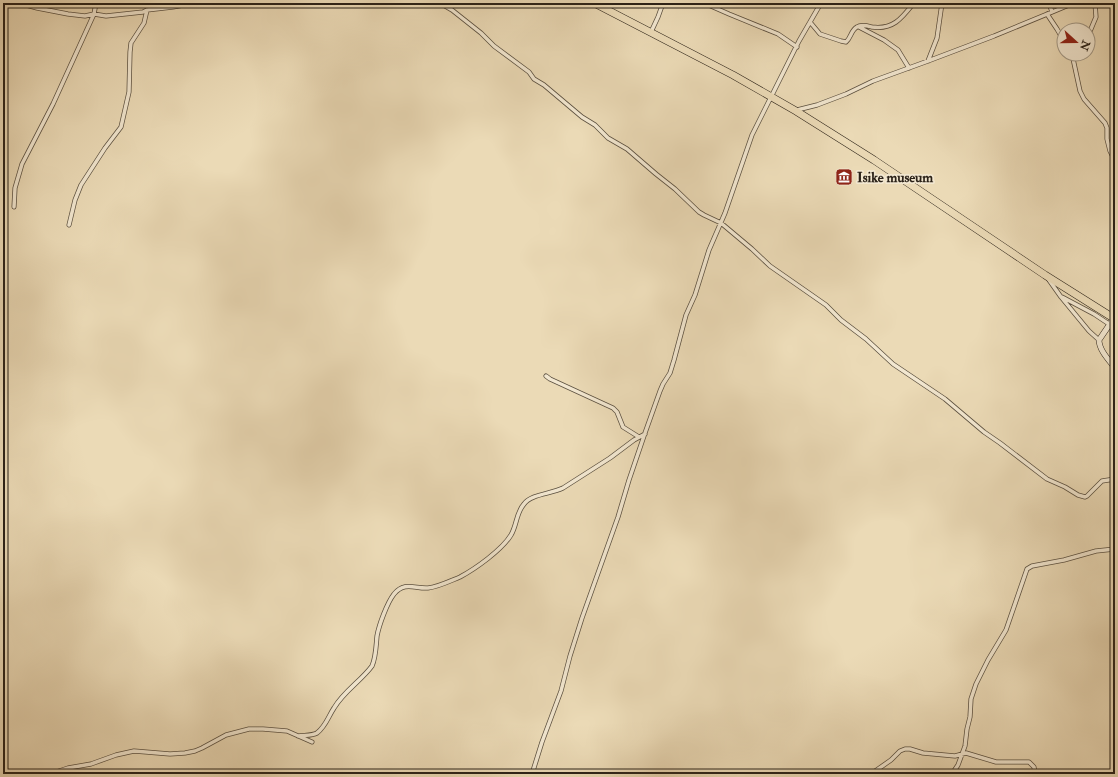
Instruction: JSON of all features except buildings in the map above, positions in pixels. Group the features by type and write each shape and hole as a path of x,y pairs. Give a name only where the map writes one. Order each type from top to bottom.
{"highway":[{"path":"594,3 772,96 874,160 1113,319"}],"street":[{"path":"19,3 37,8 85,16 94,14 106,16 143,12 147,10 194,3"},
{"path":"14,207 15,188 22,164 54,104 94,14 96,3"},
{"path":"440,3 452,10 494,46 528,72 534,79 544,85 582,116 595,124 608,138 627,149 675,189 699,212 720,223 770,266 826,305 840,320 866,339 893,364 945,399 984,432 1000,442 1047,479 1085,497 1102,481 1115,479"},
{"path":"651,3 662,4 651,32"},
{"path":"704,3 778,34 797,47"},
{"path":"532,774 561,691 582,618 618,517 645,433 660,391 670,373 686,316 709,250 725,213 752,135 821,3"},
{"path":"928,61 937,38 942,3"},
{"path":"1049,3 1052,12"},
{"path":"796,111 846,94 873,81 928,61 1074,3"},
{"path":"1094,22 1097,13 1095,3"},
{"path":"810,22 820,34 845,42 848,41 854,29 858,26 884,28 899,20 913,4"},
{"path":"69,225 75,200 81,185 105,148 121,127 129,92 130,52 132,43 144,23 147,10"},
{"path":"1047,14 1056,26"},
{"path":"858,26 884,40 898,50 909,68"},
{"path":"1074,62 1080,91 1084,99 1105,123 1110,151 1115,161"},
{"path":"1045,274 1061,297 1098,340 1102,350 1115,368"},
{"path":"1061,297 1087,310 1113,319"},
{"path":"1113,319 1115,328"},
{"path":"1098,340 1113,319"},
{"path":"546,376 614,408 623,427 640,437"},
{"path":"298,736 314,735 322,729 340,699 372,666 377,636 382,619 391,600 398,590 407,586 424,588 432,587 473,569 500,548 510,535 518,513 524,503 535,497 558,491 610,458 645,433"},
{"path":"952,774 965,746 970,717 971,699 976,684 1006,630 1026,569 1032,566 1064,560 1096,551 1115,549"},
{"path":"50,774 68,768 91,764 116,755 134,752 170,754 195,751 226,735 249,729 287,731 312,742"},
{"path":"871,774 905,748 923,753 955,756 966,753 996,762 1029,762 1034,767 1035,774"},
{"path":"1038,774 1041,772 1049,772 1054,774"}],"place":[{"name":"Isike museum","path":"844,177"}]}
